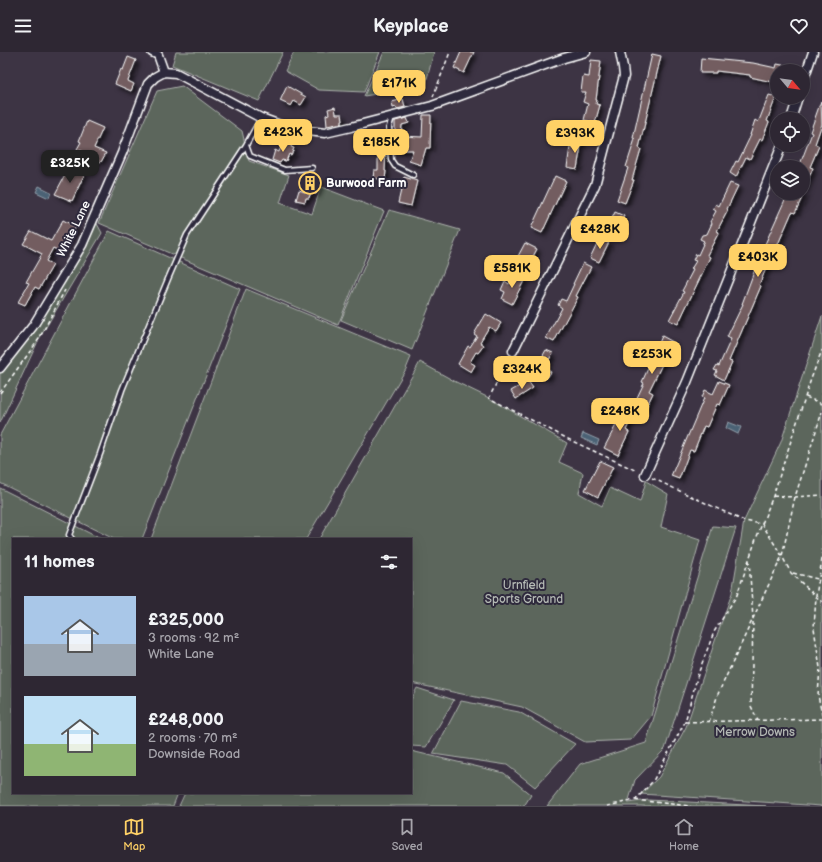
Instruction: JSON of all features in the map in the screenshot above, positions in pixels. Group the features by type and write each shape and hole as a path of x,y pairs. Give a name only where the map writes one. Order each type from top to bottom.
{"street":[{"path":"157,53 164,72 176,72 261,118 291,129 325,132 432,106 556,61 586,52"},
{"path":"513,351 597,179 624,76 624,67 620,52"},
{"path":"809,64 813,52"},
{"name":"White Lane","path":"0,368 33,326 82,245 122,153 148,84 155,77 164,72"},
{"path":"645,475 687,382 779,152"}],"lane":[{"path":"393,116 388,127 390,160 395,166 412,175"},
{"path":"71,538 69,535 100,454 122,390 187,235 246,145 261,118"},
{"path":"246,145 250,156 285,170 312,168"}],"path":[{"path":"432,106 433,95 450,52"},
{"path":"635,800 653,781 684,722 698,674 714,632 737,595 773,496 806,397 810,379 822,350"},
{"path":"513,351 489,398 572,441 744,521 762,524 791,572 822,602"},
{"path":"806,397 822,404"},
{"path":"709,722 718,694 782,556 795,497 822,412"},
{"path":"773,496 795,497 822,495"},
{"path":"749,559 753,620 751,706 758,721"},
{"path":"822,559 816,596 814,628 820,668 818,695 822,715"},
{"path":"791,572 822,580"},
{"path":"684,722 822,719"},
{"path":"607,806 635,800 691,806"}],"green space":[{"path":"176,52 283,52 259,101 172,65"},
{"path":"294,52 380,52 364,92 319,90 285,71"},
{"path":"384,52 434,52 425,86 364,96"},
{"path":"182,86 242,131 249,161 289,175 280,203 312,214 321,187 384,211 338,325 99,223 157,91"},
{"path":"389,210 460,230 412,350 341,320"},
{"path":"95,220 102,233 39,339 0,423 0,374 36,328"},
{"path":"109,231 240,289 142,538 112,538 0,483 0,435"},
{"path":"246,289 411,357 406,369 307,538 151,538"},
{"name":"Merrow Downs","path":"822,316 822,806 641,794 659,777 686,727 732,593 744,521 781,442"},
{"name":"Urnfield Sports Ground","path":"420,362 489,398 567,443 559,462 583,473 579,493 602,506 610,488 640,502 646,481 668,494 661,527 700,540 651,716 631,740 585,742 522,707 412,683 412,538 320,538"},
{"path":"0,488 99,538 12,538 12,794 178,794 173,806 0,806"},
{"path":"713,526 736,528 665,749 635,780 628,803 648,800 766,806 547,806 580,764 646,743"},
{"path":"417,688 454,700 426,747 412,746 412,698"},
{"path":"461,701 519,712 575,744 535,787 507,765 433,754"},
{"path":"412,751 504,773 531,795 524,806 179,806 185,794 412,794"}],"water":[{"path":"39,186 51,192 49,198 36,192"},
{"path":"728,422 741,427 738,434 726,428"},
{"path":"583,433 599,440 597,445 581,438"}],"building":[{"path":"461,52 474,52 464,73 454,68"},
{"path":"652,54 661,56 639,148 641,149 632,180 634,180 625,203 617,200 628,168 626,167 635,139 633,138"},
{"path":"128,57 136,60 128,81 134,84 131,91 115,84"},
{"path":"701,58 753,63 770,67 770,81 750,77 750,75 716,71 716,73 700,73"},
{"path":"591,60 601,61 596,100 596,104 600,105 595,123 584,120 588,104 583,102 586,92 581,92 583,76 589,77"},
{"path":"287,86 306,97 301,105 294,101 291,106 280,101"},
{"path":"770,95 770,104 773,104 767,121 769,122 762,140 760,139 750,159 746,157 736,177 730,173 736,161 738,162 751,135 755,120 758,122"},
{"path":"403,99 405,107 397,109 396,107 393,108 392,102"},
{"path":"821,101 822,124 815,144 819,146 810,167 810,160 802,160 805,152 810,152 810,138 812,133 810,132"},
{"path":"335,107 336,114 342,114 342,123 327,126 326,115 329,114 328,109"},
{"path":"423,115 431,115 430,148 426,148 421,165 409,161 413,150 395,150 395,121 407,118 409,123 402,125 401,136 422,137"},
{"path":"87,121 103,128 94,148 106,153 101,162 87,156 87,153 77,149 81,142 79,141"},
{"path":"574,139 582,140 577,169 567,167 570,147 573,148"},
{"path":"283,141 292,144 291,147 294,148 286,161 282,160 280,163 272,160 275,150 279,152"},
{"path":"376,145 386,145 385,180 373,178 374,170 378,170 378,151 376,151"},
{"path":"70,166 85,173 72,201 55,194"},
{"path":"810,167 813,168 810,175"},
{"name":"Burwood Farm","path":"309,175 321,179 316,194 311,192 309,198 306,198 305,202 296,200 299,190 305,192"},
{"path":"555,176 566,181 542,233 531,228"},
{"path":"404,177 417,181 411,206 398,203"},
{"path":"730,183 738,186 717,231 719,232 707,255 710,257 678,324 669,320 684,292 682,291 693,270 691,269 696,261 693,260 696,254 698,255 703,244 704,241 700,239 702,235 707,234 712,223 710,222 716,211 713,209 716,204 719,206"},
{"path":"785,200 801,200 795,213 792,212 759,285 761,286 729,361 732,362 724,380 715,375 717,371 714,370 717,365 719,366 731,339 727,337 743,304 761,253"},
{"path":"615,212 624,216 618,229 609,225"},
{"path":"63,220 76,227 61,252 53,248 46,261 53,265 39,289 35,287 25,305 18,302 29,283 26,282 42,254 23,244 31,231 51,241"},
{"path":"600,237 609,242 599,262 590,258"},
{"path":"525,243 537,249 528,266 516,260"},
{"path":"583,263 591,267 576,296 578,297 554,342 546,338 562,308 558,305 561,299 566,301"},
{"path":"516,274 525,279 512,304 502,299 505,292 501,290 505,281 509,284 513,277 515,278"},
{"path":"486,314 501,323 496,331 489,327 480,342 484,345 478,353 476,352 470,362 475,365 471,372 458,364 468,346 470,347 477,336 474,334"},
{"path":"662,336 673,342 649,391 653,393 644,412 633,406 644,383 642,382 650,364 662,344 659,343"},
{"path":"546,350 553,353 544,368 551,372 547,378 534,371"},
{"path":"528,381 533,388 516,399 511,391"},
{"path":"719,381 729,385 720,405 717,404 707,427 704,426 694,451 690,450 679,479 671,476 704,398 702,397 705,390 713,394"},
{"path":"626,406 636,410 626,430 629,432 618,455 604,448"},
{"path":"600,461 613,467 598,497 585,490"}],"place":[{"name":"Burwood Farm","path":"310,183"}]}
